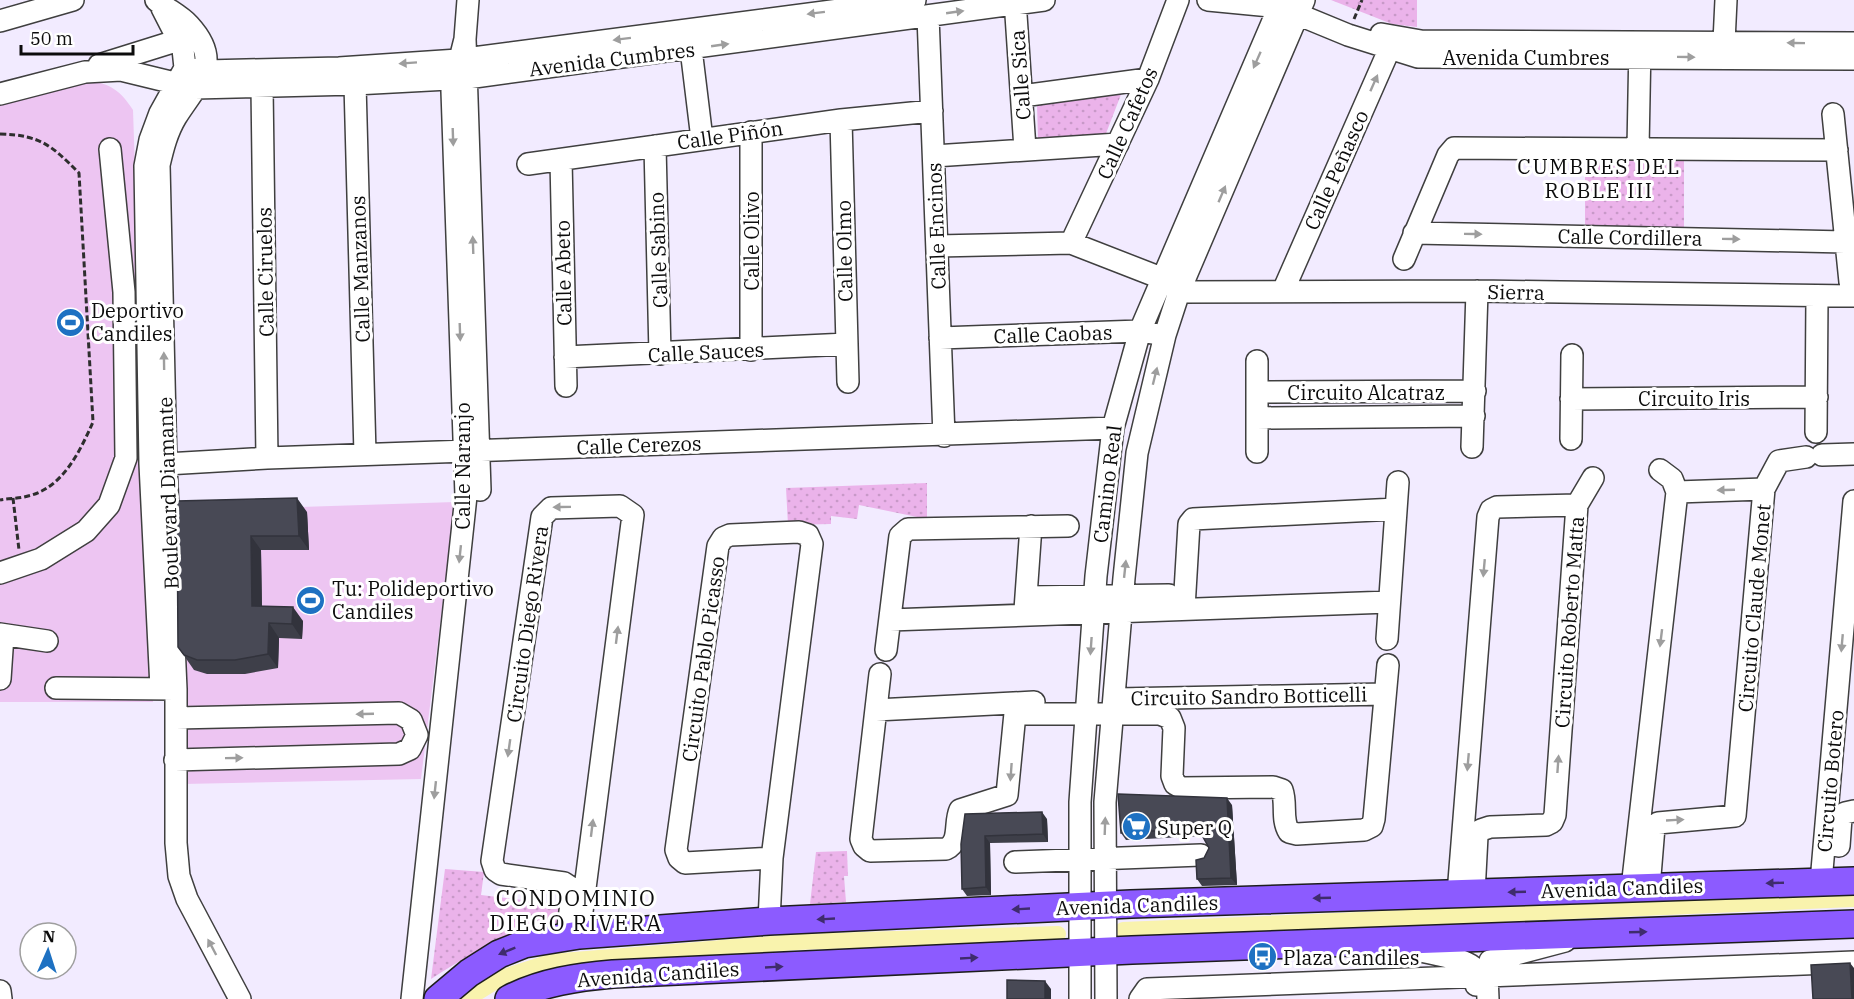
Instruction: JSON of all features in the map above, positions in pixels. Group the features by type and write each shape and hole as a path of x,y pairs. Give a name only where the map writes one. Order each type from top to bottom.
{"main road":[{"name":"Avenida Candiles","path":"438,999 469,972 499,954 524,944 573,936 761,922 1092,906 1837,881"},
{"name":"Avenida Candiles","path":"509,999 538,987 575,977 1202,947 1846,926"}],"street":[{"path":"0,21 73,0"},
{"name":"Calle Naranjo","path":"412,999 472,451 462,63 468,0"},
{"name":"Avenida Cumbres","path":"191,78 262,87 355,84 462,63 922,8 1044,0"},
{"name":"Calle Cafetos","path":"1071,243 1148,79 1178,0"},
{"name":"Avenida Cumbres","path":"1209,0 1294,4 1392,38 1421,41 1854,58"},
{"path":"1724,42 1726,0"},
{"path":"158,2 179,40 191,78"},
{"path":"158,2 188,23 200,39 207,56 191,78"},
{"name":"Calle Sica","path":"1015,2 1025,149"},
{"name":"Avenida Cumbres","path":"1294,4 1348,35 1389,50 1418,57 1640,49 1724,42 1854,43"},
{"name":"Camino Real","path":"1106,999 1093,953 1092,906 1079,860 1094,604 1113,428 1140,331 1161,278 1294,4"},
{"name":"Camino Real","path":"1092,906 1104,859 1113,706 1137,453 1165,335 1179,291 1294,4"},
{"name":"Avenida Cumbres","path":"191,78 691,49 922,8"},
{"name":"Calle Encinos","path":"922,8 932,111 944,435"},
{"path":"0,94 85,72 124,56 179,40"},
{"path":"691,49 702,139"},
{"path":"1638,148 1640,49"},
{"name":"Calle Peñasco","path":"1283,291 1389,50"},
{"path":"143,51 150,57 152,66 148,75"},
{"path":"85,72 126,70 148,75 191,78"},
{"name":"Boulevard Diamante","path":"168,688 166,464 159,165 165,140 191,78"},
{"name":"Boulevard Diamante","path":"191,78 157,122 145,166 150,464 168,688 176,718 176,843 179,876 187,899 240,999"},
{"path":"1022,96 1148,79"},
{"name":"Calle Manzanos","path":"355,84 365,454"},
{"name":"Calle Ciruelos","path":"262,87 267,458"},
{"name":"Calle Piñón","path":"528,164 841,120 932,111"},
{"path":"1833,114 1845,242 1852,289"},
{"name":"Calle Olmo","path":"841,120 848,382"},
{"name":"Calle Olivo","path":"751,350 752,132"},
{"path":"934,156 1118,144"},
{"name":"Calle Sabino","path":"655,146 660,354"},
{"path":"1404,259 1448,155 1455,148 1837,150"},
{"path":"0,573 64,547 86,531 109,505 126,458 124,292 111,149"},
{"name":"Calle Abeto","path":"561,160 566,386"},
{"name":"Calle Cordillera","path":"1414,233 1845,242"},
{"path":"937,246 1071,243 1161,278"},
{"name":"Sierra","path":"1179,291 1477,291 1817,297 1852,289"},
{"path":"1472,447 1477,291"},
{"path":"1816,432 1817,297"},
{"name":"Calle Caobas","path":"940,338 1140,331 1165,335"},
{"name":"Calle Sauces","path":"565,357 847,344"},
{"path":"1571,439 1572,355"},
{"path":"1257,361 1257,452"},
{"name":"Circuito Alcatraz","path":"1257,392 1475,391"},
{"name":"Circuito Iris","path":"1571,399 1816,398"},
{"name":"Circuito Alcatraz","path":"1257,418 1474,416"},
{"name":"Calle Cerezos","path":"166,464 365,454 1113,428"},
{"name":"Calle Naranjo","path":"472,451 480,490"},
{"path":"1764,489 1779,461 1854,454"},
{"path":"1640,888 1677,492 1672,479 1660,470"},
{"path":"1577,505 1593,478"},
{"path":"1387,639 1398,482"},
{"name":"Circuito Claude Monet","path":"1640,888 1654,827 1658,823 1735,816 1764,489 1677,492"},
{"name":"Circuito Botero","path":"1837,881 1854,501"},
{"name":"Circuito Roberto Matta","path":"1577,505 1555,815 1552,822 1546,825 1490,827 1481,830 1477,836 1466,893 1488,517 1491,510 1497,507 1577,505"},
{"name":"Circuito Diego Rivera","path":"620,506 633,515 573,936 570,887 564,883 501,874 495,870 492,861 542,517 551,508 620,506"},
{"path":"1184,602 1190,524 1193,519 1396,509"},
{"path":"1025,606 1031,526"},
{"path":"886,650 900,536 903,531 908,529 1068,526"},
{"name":"Circuito Pablo Picasso","path":"761,922 765,859 812,544 808,535 799,532 730,536 723,538 718,546 676,850 679,858 685,863 765,859"},
{"path":"890,620 1025,606 1184,602 1389,602"},
{"path":"0,679 2,634 47,641"},
{"name":"Circuito Sandro Botticelli","path":"1113,706 1160,714 1170,718 1174,728 1172,776 1175,784 1182,788 1273,786 1282,790 1285,798 1284,824 1289,832 1297,834 1364,830 1372,826 1374,819 1388,664"},
{"path":"880,674 861,839 870,851 946,849 955,840 960,810 1007,795 1016,708"},
{"path":"56,688 168,688"},
{"name":"Circuito Sandro Botticelli","path":"1113,706 1385,694"},
{"path":"876,710 1113,706"},
{"path":"399,713 411,720 417,735 410,749 399,754"},
{"path":"176,718 443,714"},
{"path":"175,760 439,754"},
{"name":"Circuito Botero","path":"1837,881 1841,818 1845,813 1854,811"},
{"path":"1015,862 1201,855"},
{"path":"1386,941 1414,952 1479,968 1589,933"},
{"name":"Camino Real","path":"1080,999 1093,953"},
{"path":"1140,999 1147,989 1201,993 1479,968 1854,962"},
{"path":"1477,999 1479,968"},
{"path":"1479,968 1488,999"},
{"path":"0,991 1,999"}],"path":[{"path":"1352,24 1362,0"},
{"path":"0,134 20,134 50,145 79,173 93,422 78,457 54,483 29,496 0,500"},
{"path":"14,498 20,566"}],"shaded area":[{"path":"1331,0 1417,0 1417,27 1392,24"},
{"name":"Deportivo Candiles","path":"88,81 114,89 133,110 153,702 0,702 0,105"},
{"path":"1122,92 1105,136 1038,138 1037,105"},
{"path":"1585,156 1684,157 1684,231 1585,230"},
{"path":"927,483 927,519 859,505 857,519 831,516 831,524 788,525 786,488"},
{"name":"Tu: Polideportivo Candiles","path":"455,502 421,779 183,784 175,511"},
{"path":"847,851 848,876 844,876 846,902 810,904 816,852"},
{"path":"445,869 484,872 481,895 565,905 565,922 546,925 511,936 462,960 431,979"}],"building":[{"path":"297,498 299,536 251,536 252,606 293,607 292,624 269,623 268,654 235,660 197,660 184,655 178,647 177,501"},
{"path":"1118,794 1227,798 1231,878 1197,879 1196,860 1204,858 1209,848 1203,837 1202,828 1121,833"},
{"path":"1042,812 1043,834 985,836 986,887 962,889 961,844 965,814"},
{"path":"1850,963 1852,999 1813,999 1811,965"},
{"path":"1007,980 1045,981 1045,999 1007,999"}],"waterway":[{"path":"1123,930 1854,899"},
{"path":"467,999 501,978 550,962 796,942 1058,934"}],"place":[{"name":"Deportivo Candiles","path":"70,322"},
{"name":"Tu: Polideportivo Candiles","path":"311,600"},
{"name":"Super Q","path":"1136,827"},
{"name":"Plaza Candiles","path":"1262,957"}],"district":[{"name":"CUMBRES DEL ROBLE III","path":"1599,178"},
{"name":"CONDOMINIO DIEGO RIVERA","path":"576,910"}]}
